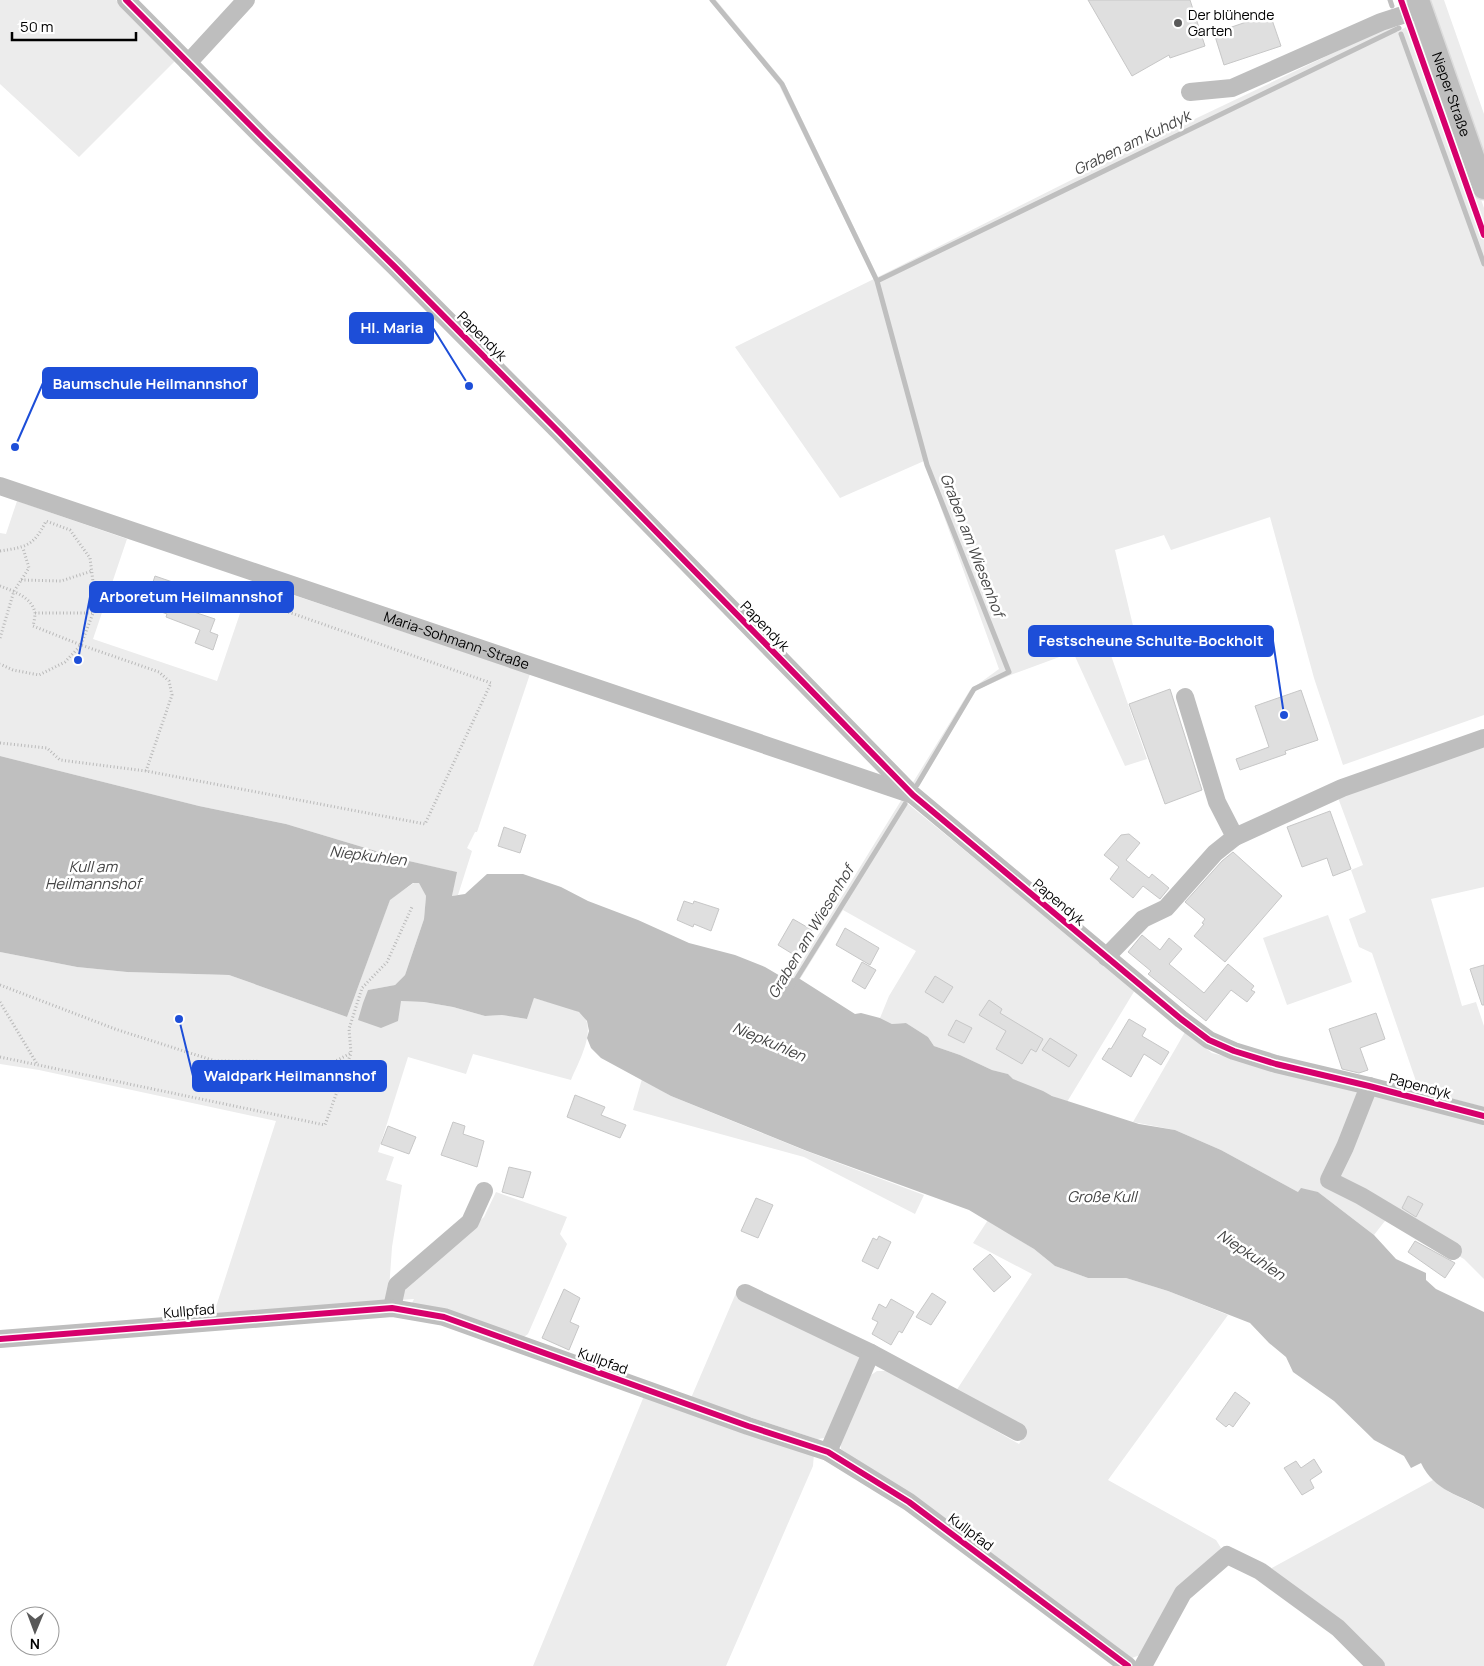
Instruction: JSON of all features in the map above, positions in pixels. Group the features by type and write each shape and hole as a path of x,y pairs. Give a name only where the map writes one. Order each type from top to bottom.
{"main road":[{"name":"Nieper Straße","path":"1419,5 1484,188"}],"street":[{"name":"Papendyk","path":"126,0 559,432 913,795 1180,1019 1209,1040 1234,1051 1484,1116"},
{"path":"188,63 246,0"},
{"path":"1190,92 1232,88 1419,5"},
{"name":"Maria-Sohmann-Straße","path":"0,486 913,795"},
{"path":"1185,697 1217,802 1235,837"},
{"path":"1106,957 1143,919 1166,908 1215,853 1235,837 1342,788 1484,738"},
{"path":"1369,1086 1345,1147 1329,1180 1361,1196 1453,1251"},
{"path":"392,1308 397,1285 470,1222 484,1191"},
{"path":"745,1293 871,1353 1018,1432"},
{"name":"Kullpfad","path":"0,1339 392,1308 444,1318 739,1423 828,1452 909,1502 1128,1666"},
{"path":"828,1452 871,1353"},
{"path":"1142,1666 1183,1593 1227,1556 1260,1571 1338,1628 1376,1666"}],"path":[{"path":"0,551 23,548 39,535 46,521 70,530 90,558 94,590 92,613 81,645 65,662 40,675 13,670 0,664"},
{"path":"0,638 14,591 29,568 23,548"},
{"path":"21,580 61,581 92,571"},
{"path":"0,586 14,591 29,600 35,613 33,626 159,672 169,681 172,695 146,771"},
{"path":"0,743 47,748 60,760 146,771 425,824 491,683 274,607"},
{"path":"35,613 92,613"},
{"path":"0,1057 325,1125 351,1053 349,1029 362,988 387,962 412,907"},
{"path":"0,985 115,1029 215,1061 334,1062 351,1053"},
{"path":"0,1002 38,1064"}],"shaded area":[{"path":"0,0 116,0 176,60 79,157 0,84"},
{"path":"710,0 716,0 784,82 878,277 1159,136 1394,24 1397,32 1408,26 1423,35 1484,208 1484,715 1343,765 1314,678 1270,517 1171,550 1164,535 1115,550 1134,630 1106,641 1147,759 1125,766 1073,652 976,690 916,788 912,784 970,690 999,669 924,461 840,498 735,347 874,279 779,85"},
{"path":"1428,0 1444,0 1484,114 1484,157"},
{"path":"17,501 127,539 93,639 217,681 251,581 530,674 477,832 475,832 467,848 472,851 458,895 452,896 456,872 409,861 286,824 199,806 0,756 0,533 6,534"},
{"path":"1484,743 1484,887 1431,899 1462,1006 1476,1002 1484,1026 1484,1107 1419,1090 1372,953 1359,947 1349,919 1366,912 1351,870 1363,865 1337,795"},
{"path":"902,799 1135,990 1067,1102 1012,1079 1008,1074 992,1070 960,1055 934,1046 928,1037 906,1023 892,1024 880,1018 889,996 916,951 843,910 800,979 791,979"},
{"path":"414,883 420,883 426,896 424,919 405,975 395,985 368,990 401,1001 424,1002 453,1007 485,1016 502,1015 527,1019 534,998 579,1012 585,1018 588,1026 588,1035 571,1080 473,1054 466,1074 408,1057 378,1152 394,1157 386,1180 402,1185 386,1301 213,1316 276,1121 39,1070 0,1064 0,952 77,967 127,972 229,975 347,1017 390,899"},
{"path":"1328,915 1352,982 1287,1005 1263,938"},
{"path":"1185,1032 1212,1053 1484,1124 1484,1279 1464,1259 1388,1217 1374,1235 1318,1192 1298,1192 1221,1150 1175,1130 1133,1122"},
{"path":"642,1079 671,1096 806,1151 924,1195 915,1214 804,1157 633,1110"},
{"path":"496,1192 567,1217 560,1234 567,1244 528,1334 521,1339 411,1305 414,1299 400,1300 403,1288 484,1217"},
{"path":"988,1220 1034,1249 1055,1266 1088,1278 1126,1278 1168,1291 1228,1315 1108,1480 1216,1540 1221,1548 1140,1655 1132,1658 841,1449 840,1440 871,1375 877,1371 892,1371 1019,1444 1026,1433 956,1391 1032,1274 973,1243"},
{"path":"736,1293 865,1356 825,1438 817,1439 691,1398"},
{"path":"644,1396 814,1453 813,1466 726,1666 533,1666"},
{"path":"1433,1480 1449,1492 1484,1509 1484,1666 1381,1666 1268,1570"}],"water":[{"name":"Große Kull","path":"0,756 199,806 286,824 409,861 457,872 452,896 465,894 487,874 523,874 561,887 588,901 638,920 689,943 735,955 765,967 782,977 800,979 855,1014 861,1013 880,1018 892,1024 906,1023 928,1037 934,1046 960,1055 992,1070 1008,1074 1013,1079 1052,1096 1139,1124 1175,1130 1221,1150 1298,1192 1301,1188 1318,1192 1374,1235 1396,1259 1426,1273 1426,1280 1436,1289 1484,1312 1484,1509 1440,1486 1427,1473 1421,1463 1411,1468 1404,1456 1374,1440 1334,1401 1293,1372 1286,1357 1250,1323 1168,1291 1126,1278 1088,1278 1055,1266 1034,1249 969,1210 807,1151 671,1096 601,1058 591,1048 587,1038 589,1031 587,1021 579,1012 534,998 527,1019 502,1015 485,1016 453,1007 424,1002 401,1001 398,1021 381,1028 358,1020 368,990 395,985 405,975 424,919 426,896 419,883 413,883 390,900 347,1017 229,975 127,972 77,967 0,952"}],"building":[{"path":"1088,0 1190,0 1205,46 1170,58 1169,55 1132,76"},
{"name":"Der blühende Garten","path":"1270,14 1281,46 1224,65 1214,33"},
{"path":"155,576 187,587 182,608 215,619 210,632 218,635 213,650 195,643 200,630 166,617 167,614 156,610 162,592 151,588"},
{"path":"1170,689 1202,790 1165,804 1129,704"},
{"path":"1301,690 1318,740 1285,751 1286,754 1240,770 1236,759 1269,747 1255,706"},
{"path":"1330,811 1351,869 1333,876 1327,858 1302,867 1287,827"},
{"path":"504,827 526,835 520,853 498,846"},
{"path":"1129,834 1140,843 1126,860 1149,878 1152,874 1169,888 1160,899 1143,886 1133,898 1110,879 1119,867 1104,855 1121,835"},
{"path":"1233,852 1282,896 1225,962 1194,936 1204,924 1202,923 1205,919 1185,902 1222,861"},
{"path":"684,901 693,904 694,901 719,909 711,931 694,924 693,927 677,920"},
{"path":"793,919 812,930 796,956 778,945"},
{"path":"845,928 879,948 870,965 836,945"},
{"path":"1142,935 1160,950 1169,938 1182,949 1169,964 1204,993 1228,964 1254,986 1251,990 1255,992 1247,1002 1231,990 1206,1021 1148,974 1151,971 1128,952"},
{"path":"862,962 876,970 865,989 852,981"},
{"path":"1484,965 1484,1005 1482,1005 1470,969"},
{"path":"935,976 953,987 943,1003 925,992"},
{"path":"989,1000 1002,1009 1000,1013 1043,1039 1036,1052 1031,1049 1022,1064 996,1049 1006,1031 979,1015"},
{"path":"1376,1013 1385,1039 1360,1048 1368,1070 1359,1073 1342,1069 1329,1029"},
{"path":"1129,1019 1146,1029 1142,1036 1169,1052 1161,1065 1144,1054 1131,1077 1102,1059 1109,1048 1111,1049"},
{"path":"956,1020 972,1028 964,1043 948,1035"},
{"path":"1050,1038 1077,1055 1069,1067 1042,1050"},
{"path":"575,1095 605,1107 601,1115 626,1125 620,1138 567,1117"},
{"path":"453,1122 465,1126 463,1134 484,1141 477,1167 441,1155"},
{"path":"388,1126 416,1137 409,1154 381,1144"},
{"path":"509,1167 531,1172 523,1198 502,1192"},
{"path":"1408,1196 1423,1204 1416,1217 1402,1208"},
{"path":"756,1198 773,1205 758,1238 741,1231"},
{"path":"879,1236 891,1242 878,1269 862,1261 873,1238 877,1240"},
{"path":"1415,1241 1455,1263 1445,1278 1408,1252"},
{"path":"990,1254 1011,1277 994,1292 973,1269"},
{"path":"564,1289 580,1298 570,1322 579,1326 569,1350 542,1338"},
{"path":"932,1293 946,1302 931,1325 916,1317"},
{"path":"891,1299 914,1312 902,1333 899,1331 891,1345 872,1334 878,1322 872,1319 879,1304 886,1308"},
{"path":"1235,1392 1250,1403 1233,1427 1229,1424 1226,1427 1216,1419"},
{"path":"1314,1459 1322,1472 1310,1480 1314,1488 1302,1495 1284,1468 1296,1461 1301,1468"}],"waterway":[{"name":"Graben am Wiesenhof","path":"712,0 782,84 877,281 927,465 1009,672 974,689 917,785"},
{"path":"1390,0 1392,6"},
{"name":"Graben am Kuhdyk","path":"877,281 1399,28"},
{"path":"1401,34 1484,264"},
{"name":"Graben am Wiesenhof","path":"792,986 905,804"}],"cycle path":[{"path":"126,0 559,432 913,795 1181,1019 1209,1040 1234,1051 1276,1064 1484,1116"},
{"path":"1401,0 1484,235"},
{"path":"0,1339 392,1308 444,1317 748,1426 828,1452 909,1502 1128,1666"}],"place":[{"name":"Der blühende Garten","path":"1178,23"},
{"name":"Hl. Maria","path":"469,386"},
{"name":"Baumschule Heilmannshof","path":"15,447"},
{"name":"Arboretum Heilmannshof","path":"78,660"},
{"name":"Festscheune Schulte-Bockholt","path":"1284,715"},
{"name":"Waldpark Heilmannshof","path":"179,1019"}],"water label":[{"name":"Niepkuhlen","path":"368,856"},
{"name":"Kull am Heilmannshof","path":"93,876"},
{"name":"Niepkuhlen","path":"769,1042"},
{"name":"Niepkuhlen","path":"1251,1255"}]}
